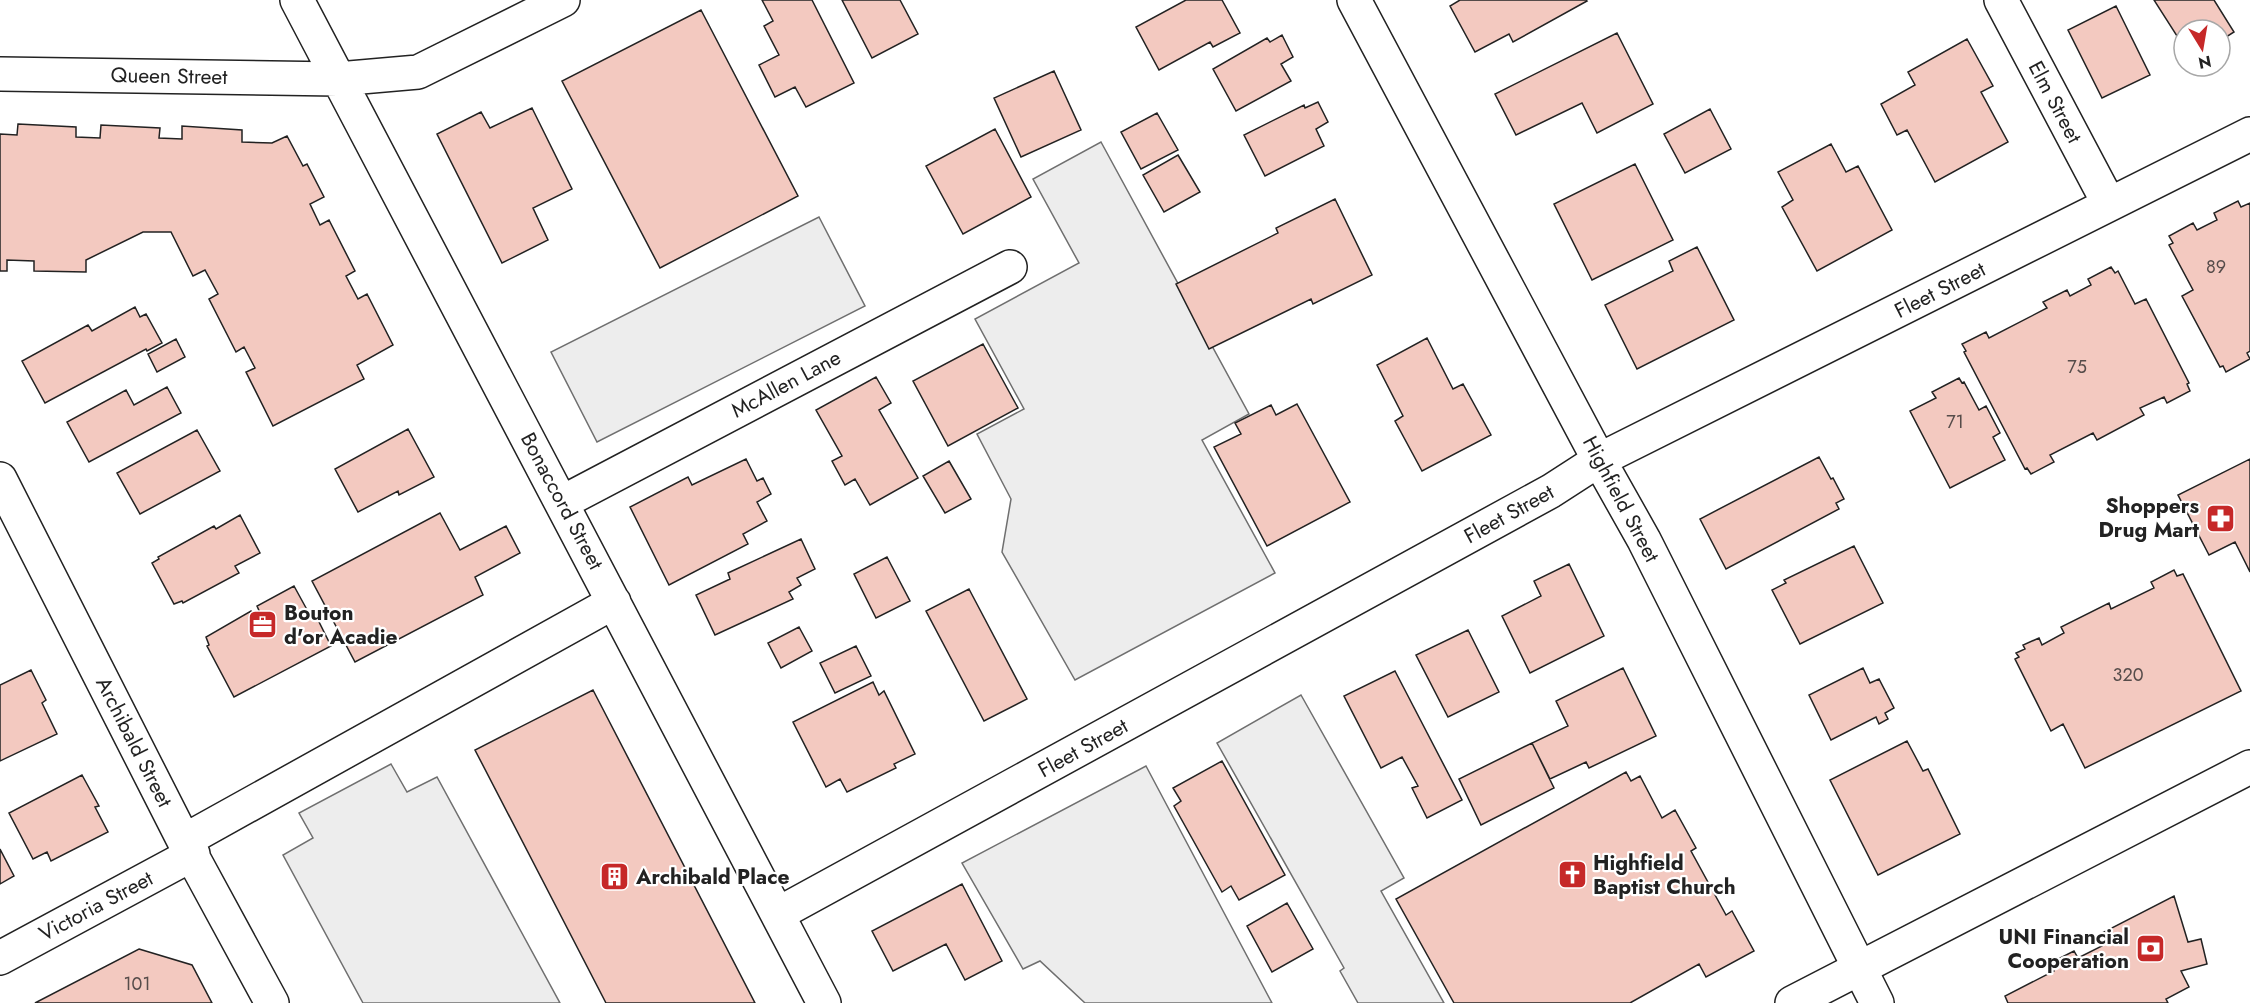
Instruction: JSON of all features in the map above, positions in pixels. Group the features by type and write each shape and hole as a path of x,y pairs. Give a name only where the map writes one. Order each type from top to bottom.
{"street":[{"name":"Bonaccord Street","path":"297,0 824,1003"},
{"name":"Queen Street","path":"0,74 338,79 418,72 563,0"},
{"name":"Highfield Street","path":"1354,0 1644,540 1877,1003"},
{"name":"Elm Street","path":"2001,0 2109,204"},
{"name":"Fleet Street","path":"778,914 1540,497 1599,460 2250,134"},
{"name":"McAllen Lane","path":"562,502 1010,267"},
{"name":"Archibald Street","path":"0,479 189,848 272,1003"},
{"name":"Victoria Street","path":"0,958 614,602"},
{"path":"1792,1003 2250,767"}],"shaded area":[{"path":"1101,142 1249,414 1202,440 1275,573 1075,680 1002,552 1011,499 977,434 1024,409 975,319 1079,263 1033,179"},
{"path":"819,217 865,306 597,442 551,352"},
{"path":"1301,695 1404,878 1381,891 1444,1003 1358,1003 1340,971 1344,968 1217,743"},
{"path":"391,764 407,792 437,777 560,1003 363,1003 283,855 313,838 299,813"},
{"path":"1146,766 1272,1003 1085,1003 1040,961 1023,969 962,863"}],"building":[{"path":"762,0 812,0 854,83 806,107 795,87 775,97 759,65 779,55 764,26 773,21"},
{"path":"842,0 900,0 918,34 872,58"},
{"path":"1186,0 1222,0 1240,33 1213,47 1210,42 1159,70 1136,27"},
{"path":"1460,0 1587,1 1513,42 1509,34 1475,52 1450,6"},
{"path":"2154,0 2214,0 2225,18 2172,18 2172,28"},
{"path":"2116,6 2150,75 2102,98 2068,30"},
{"path":"701,10 798,196 660,268 562,81"},
{"path":"1617,33 1653,104 1597,133 1582,103 1516,135 1495,94"},
{"path":"1282,35 1293,57 1281,64 1291,81 1236,111 1213,69 1267,38 1270,42"},
{"path":"1967,39 1993,86 1981,92 2008,142 1935,182 1907,130 1897,135 1881,104 1915,85 1908,72"},
{"path":"1054,71 1081,130 1021,157 994,98"},
{"path":"1318,102 1328,122 1316,129 1324,146 1265,176 1244,135 1304,105 1305,108"},
{"path":"532,108 572,189 533,208 548,240 502,263 437,134 481,112 490,128"},
{"path":"1710,109 1731,149 1685,173 1664,134"},
{"path":"1157,113 1178,150 1141,169 1121,132"},
{"path":"18,124 76,127 76,137 100,138 101,125 160,128 159,138 182,139 182,126 242,130 242,142 272,143 287,136 303,166 307,164 324,197 310,204 320,225 329,220 355,271 346,276 358,299 367,294 393,345 357,365 364,379 273,426 246,372 255,368 244,347 236,352 209,299 218,294 205,270 193,276 171,232 143,232 86,260 86,272 34,271 34,261 7,260 7,271 0,271 0,134 17,135"},
{"path":"995,129 1031,197 963,234 926,166"},
{"path":"1831,144 1846,172 1858,166 1892,230 1817,271 1782,207 1793,200 1778,172"},
{"path":"1178,155 1200,192 1164,212 1143,175"},
{"path":"1635,164 1673,240 1592,280 1554,204"},
{"path":"1335,199 1372,275 1313,304 1311,299 1209,349 1176,284 1278,233 1276,228"},
{"path":"2238,201 2241,207 2250,203 2250,351 2247,353 2250,359 2226,372 2223,366 2220,367 2182,296 2193,290 2169,245 2173,243 2169,236 2193,223 2197,230 2217,220 2214,213"},
{"path":"1697,247 1734,320 1637,369 1605,305 1673,271 1669,261"},
{"path":"2111,267 2115,273 2118,271 2135,304 2146,299 2189,383 2187,384 2190,391 2167,403 2164,397 2140,408 2144,415 2097,440 2093,433 2050,455 2054,462 2031,474 2027,468 2025,469 1964,352 1966,351 1962,344 1986,332 1989,338 2047,308 2043,302 2067,290 2070,296 2091,285 2088,279"},
{"path":"135,307 140,317 146,314 162,343 147,351 146,349 45,403 22,361 88,325 92,331"},
{"path":"1427,338 1453,389 1463,384 1491,435 1422,471 1395,421 1403,416 1377,365"},
{"path":"176,339 185,357 157,372 148,354"},
{"path":"983,344 1018,408 948,446 913,381"},
{"path":"876,377 891,403 879,410 918,478 870,505 855,479 845,485 832,461 842,456 816,410"},
{"path":"1959,378 1962,383 1964,382 1979,410 1986,406 2000,433 1993,437 2005,460 1950,488 1910,411 1936,398 1932,392"},
{"path":"167,387 181,413 89,462 67,422 126,390 134,405"},
{"path":"1297,404 1350,502 1267,546 1214,447 1241,434 1235,423 1271,405 1276,415"},
{"path":"408,429 434,477 399,495 398,491 358,512 335,469"},
{"path":"197,430 220,471 140,514 117,473"},
{"path":"1819,457 1844,499 1836,503 1839,509 1726,569 1700,519"},
{"path":"746,459 757,481 763,478 771,494 757,502 767,521 743,534 748,544 669,585 630,507 688,477 692,485"},
{"name":"Shoppers Drug Mart","path":"2250,459 2250,572 2235,542 2209,555 2178,495"},
{"path":"949,461 971,499 945,513 923,476"},
{"path":"440,513 460,550 506,526 520,553 475,577 483,595 355,662 312,581"},
{"path":"240,515 260,553 235,566 239,573 183,603 182,601 174,604 152,563 159,559 158,557 214,526 216,529"},
{"path":"801,539 815,569 797,578 801,585 789,592 793,599 715,635 696,595 730,579 728,573"},
{"path":"1854,546 1883,603 1800,644 1772,590 1786,583 1784,580"},
{"path":"887,557 910,601 876,618 854,574"},
{"path":"1569,564 1604,636 1530,673 1502,616 1541,596 1534,581"},
{"path":"2174,570 2177,576 2183,574 2241,691 2085,768 2063,724 2051,731 2015,659 2019,657 2016,653 2025,649 2023,645 2039,638 2042,645 2064,633 2061,627 2109,603 2111,609 2154,588 2151,582"},
{"path":"294,586 311,617 315,614 331,646 234,697 207,646 209,645 206,637 251,611 255,618 261,615 257,606"},
{"path":"969,589 1027,699 984,721 926,611"},
{"path":"799,627 812,651 781,668 768,643"},
{"path":"1468,630 1499,692 1448,717 1416,655"},
{"path":"856,646 871,676 835,693 820,663"},
{"path":"1623,668 1656,736 1589,768 1586,762 1550,779 1532,743 1568,726 1556,701"},
{"path":"1863,668 1870,683 1879,679 1894,708 1885,713 1888,719 1879,724 1876,717 1831,740 1809,695"},
{"path":"31,670 46,700 42,703 57,734 0,761 0,685"},
{"path":"1395,671 1462,800 1427,818 1412,788 1418,786 1402,757 1381,768 1344,696"},
{"path":"873,682 879,695 884,691 915,754 894,764 896,768 847,792 840,779 826,787 793,722"},
{"name":"Archibald Place","path":"593,690 755,1003 606,1003 475,750"},
{"path":"1907,741 1923,771 1928,769 1960,834 1878,875 1830,780"},
{"path":"1532,743 1554,788 1481,825 1459,779"},
{"path":"1222,761 1285,875 1239,900 1231,886 1222,892 1174,806 1181,801 1173,788"},
{"name":"Highfield Baptist Church","path":"1626,772 1631,781 1640,776 1662,818 1675,810 1696,848 1691,851 1726,915 1732,911 1754,951 1706,977 1699,964 1630,1003 1454,1003 1396,899"},
{"path":"82,775 99,806 95,807 108,832 51,861 47,852 33,859 9,813"},
{"path":"0,849 14,876 0,884"},
{"path":"962,884 1002,961 965,980 946,944 893,971 872,931"},
{"name":"UNI Financial Cooperation","path":"2174,896 2188,942 2201,939 2207,964 2181,971 2189,987 2166,999 2168,1003 2008,1003 2005,996 2054,971 2050,963 2074,951 2078,958 2102,946 2098,935"},
{"path":"1287,903 1313,949 1272,972 1247,926"},
{"path":"139,949 192,965 212,1003 35,1003"}],"place":[{"name":"Shoppers Drug Mart","path":"2220,518"},
{"name":"Bouton d'or Acadie","path":"263,625"},
{"name":"Highfield Baptist Church","path":"1572,875"},
{"name":"Archibald Place","path":"615,877"},
{"name":"UNI Financial Cooperation","path":"2150,949"}]}
